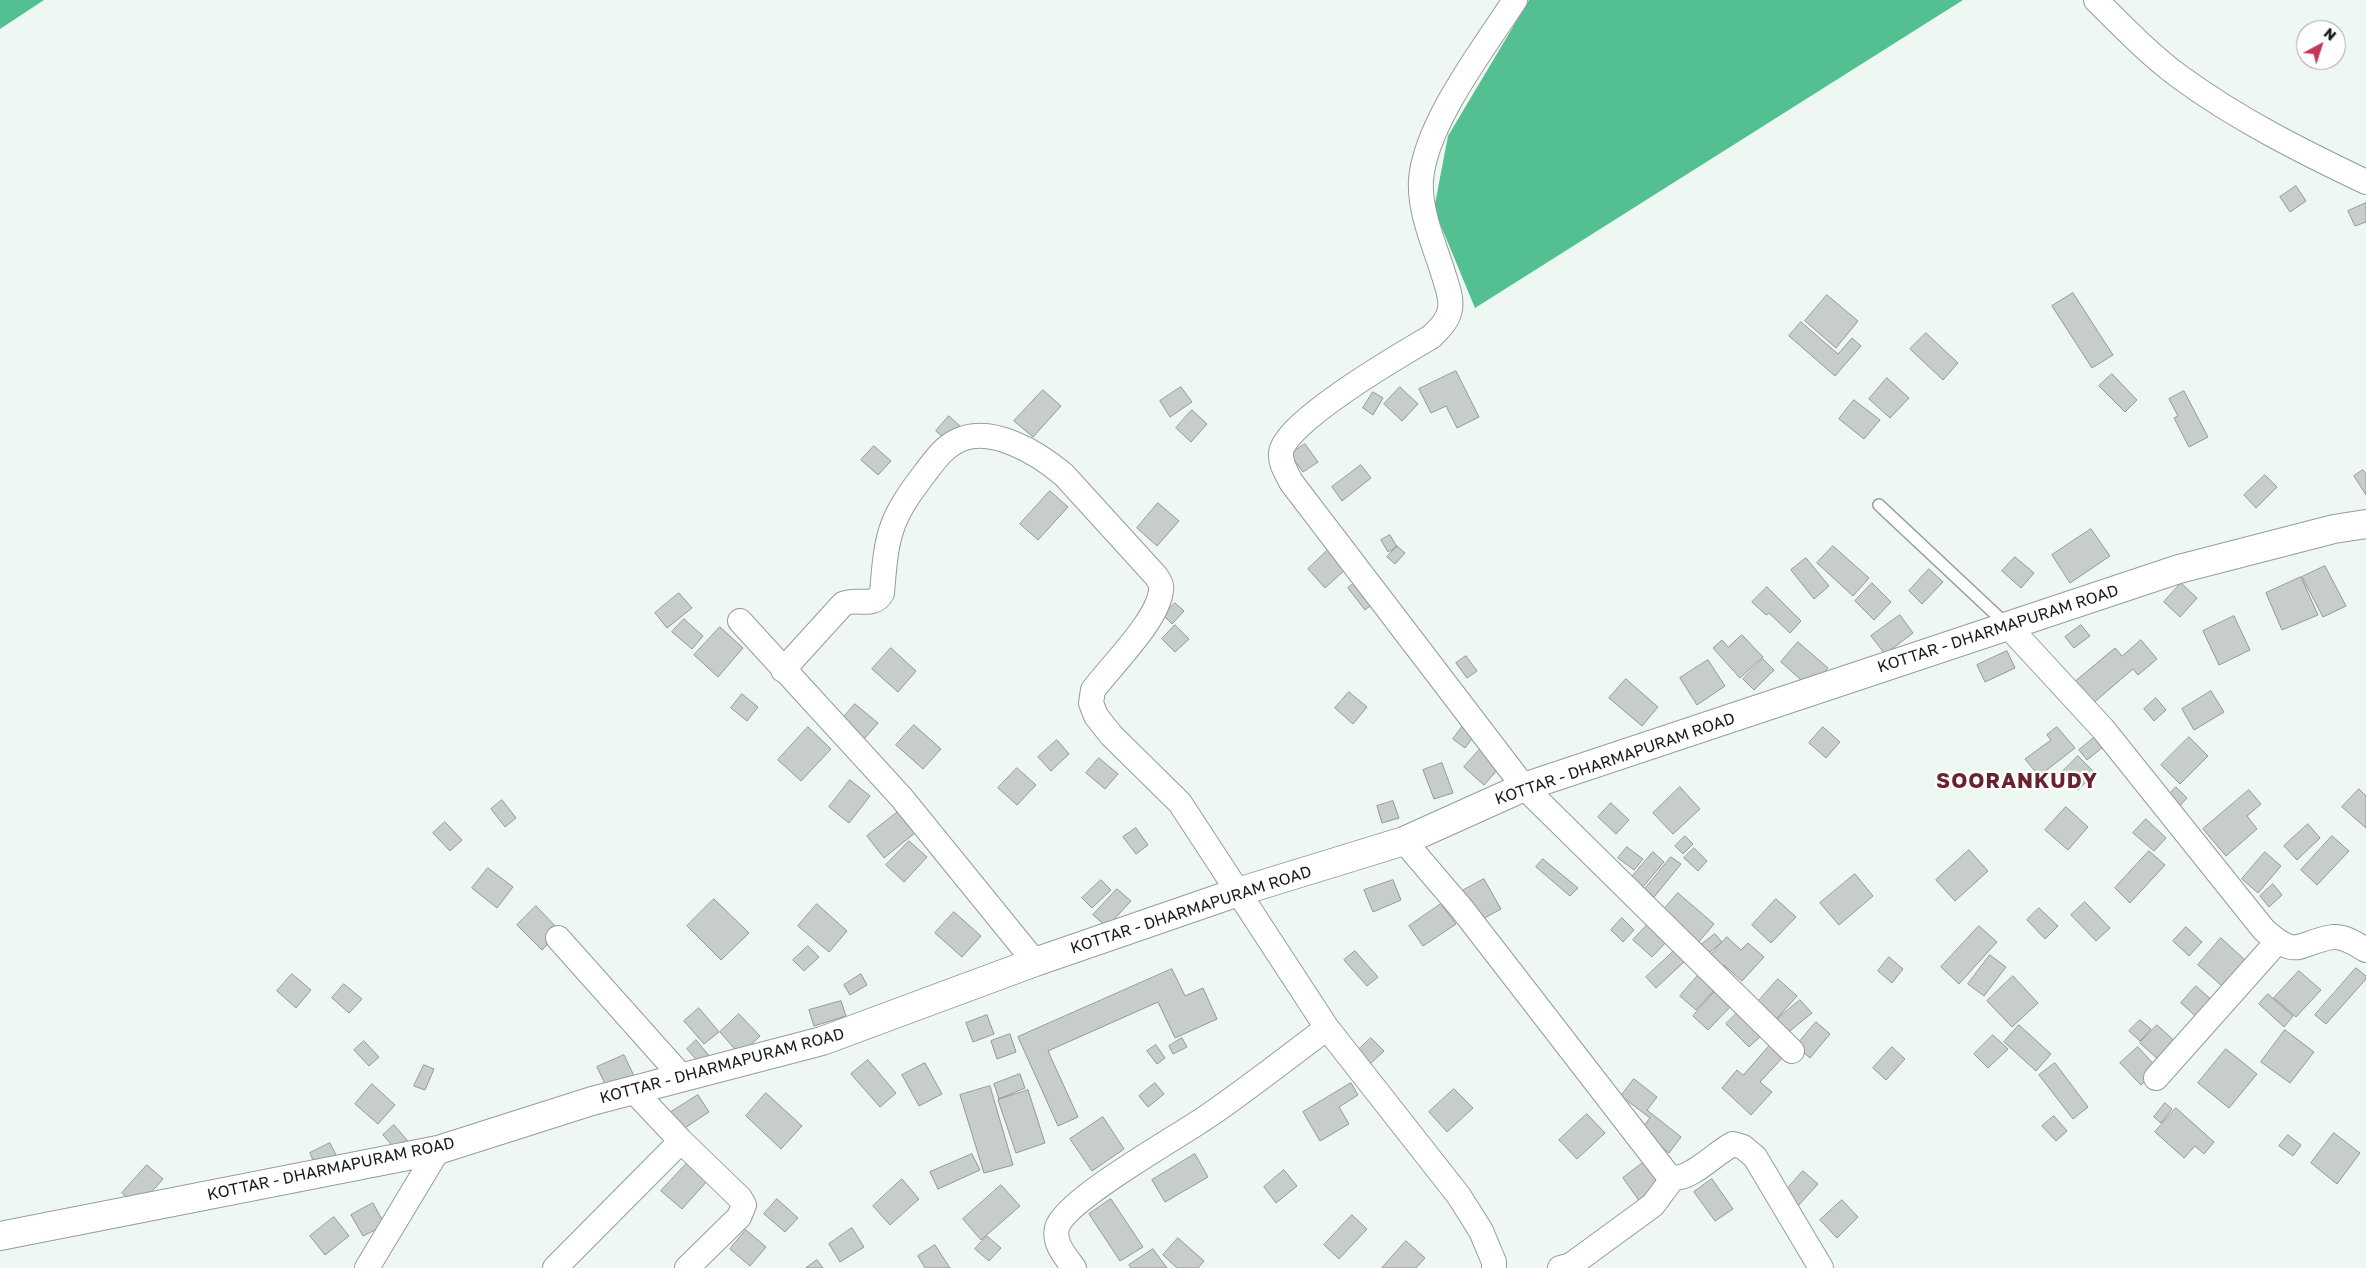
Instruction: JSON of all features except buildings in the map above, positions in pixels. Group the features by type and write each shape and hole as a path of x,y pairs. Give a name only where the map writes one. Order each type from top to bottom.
{"main road":[{"name":"KOTTAR - DHARMAPURAM ROAD","path":"0,1236 438,1150 592,1101 822,1042 1035,962 1238,892 1404,842 1524,787 2179,569 2334,529 2366,524"}],"street":[{"path":"1515,0 1457,91 1437,127 1426,154 1421,181 1424,210 1450,294 1450,309 1445,323 1431,337 1310,415 1292,434 1281,452 1283,466 1291,482 1524,787 1792,1051"},
{"path":"2096,0 2180,77 2305,153 2366,182"},
{"path":"783,670 843,604 849,602 869,603 880,597 893,525 914,486 942,450 966,437 979,435 1008,440 1050,463 1064,475 1156,576 1162,588 1159,602 1150,618 1093,690 1091,703 1096,716 1111,735 1180,803 1327,1028 1459,1196 1481,1231 1494,1262 1494,1268"},
{"path":"740,621 900,797 1035,962"},
{"path":"2008,626 2103,729 2264,930 2278,942 2295,948 2334,937 2344,938 2366,950"},
{"path":"1404,842 1462,909 1667,1174 1673,1178 1686,1176 1720,1150 1733,1144 1743,1147 1755,1157 1820,1268"},
{"path":"558,938 683,1078"},
{"path":"2156,1078 2278,942"},
{"path":"1074,1268 1056,1239 1057,1227 1064,1215 1087,1195 1208,1116 1327,1028"},
{"path":"634,1090 681,1141 740,1198 744,1205 739,1217 687,1268"},
{"path":"555,1268 681,1141"},
{"path":"367,1268 438,1150"},
{"path":"1560,1268 1571,1265 1653,1205 1673,1178"}],"lane":[{"path":"1879,505 2008,626"}],"shaded area":[{"path":"0,0 44,0 0,29"},
{"path":"1529,0 1963,0 1475,308 1434,209 1448,136"}],"district":[{"name":"SOORANKUDY","path":"2017,781"}]}
